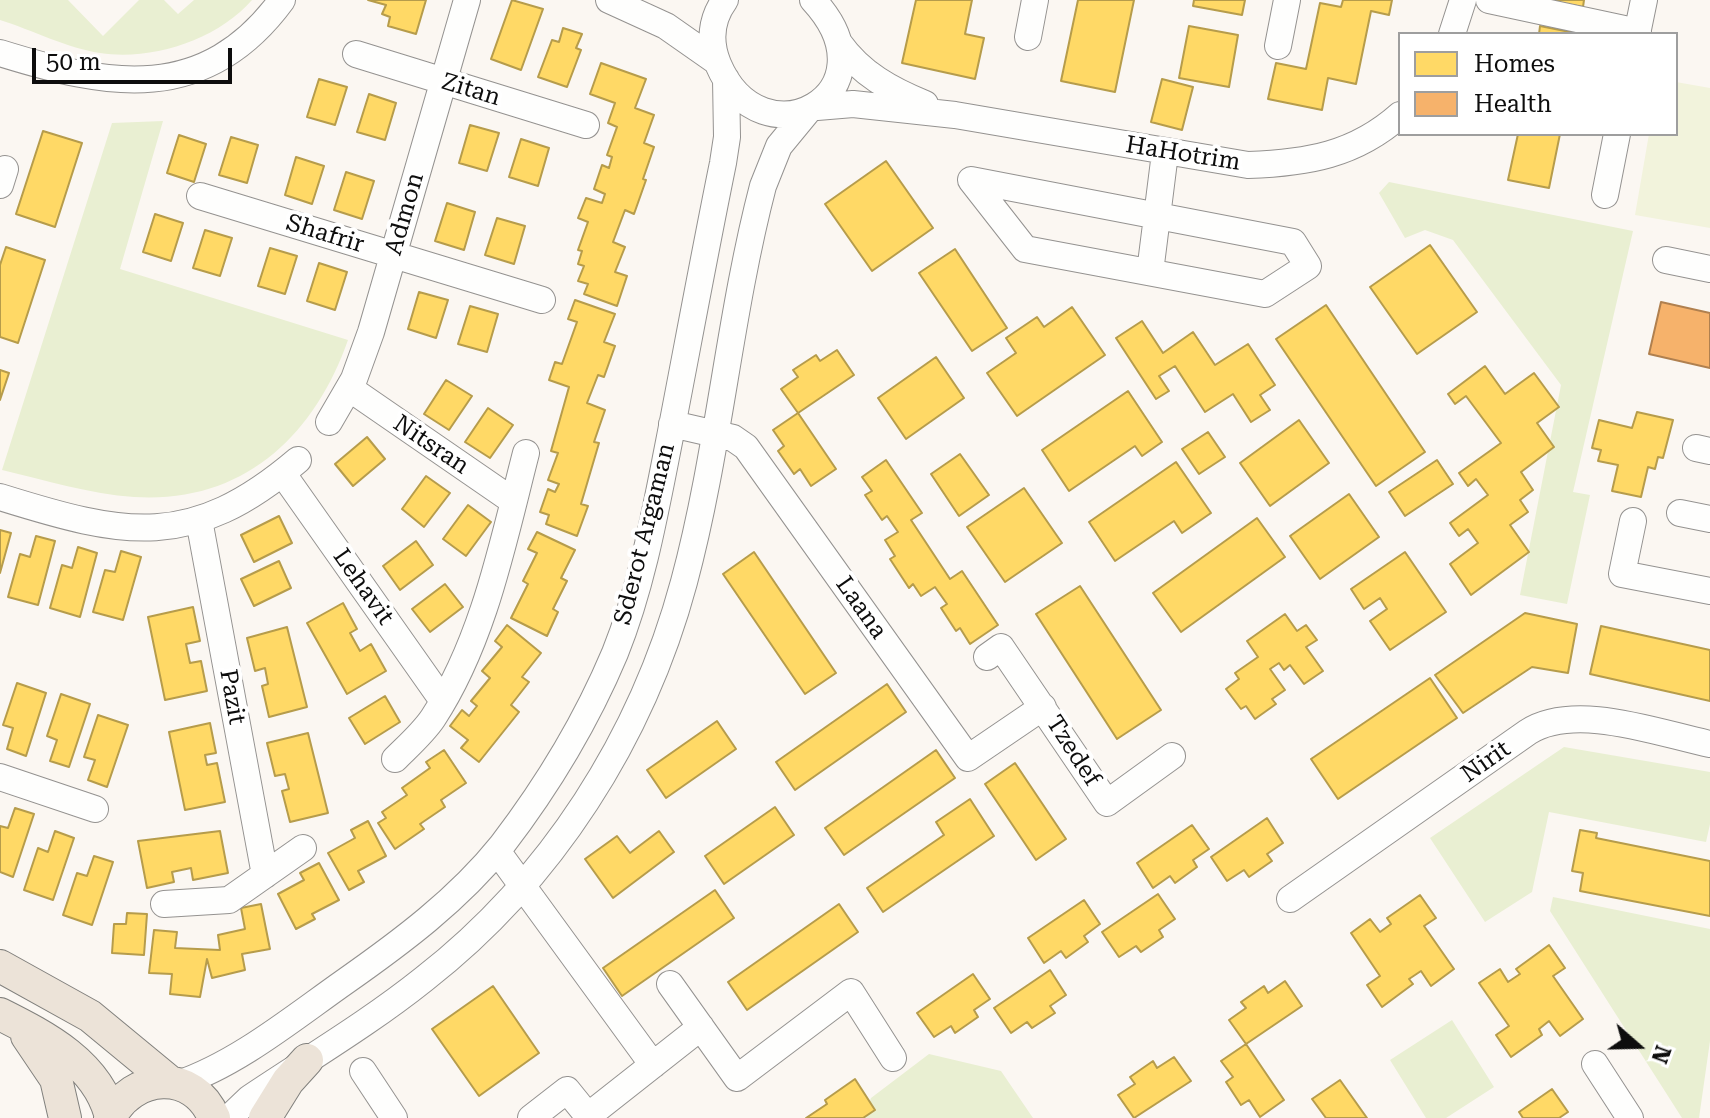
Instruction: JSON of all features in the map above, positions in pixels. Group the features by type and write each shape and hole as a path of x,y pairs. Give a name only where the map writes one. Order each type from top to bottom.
{"main road":[{"path":"0,966 90,1016 174,1083 200,1096 214,1118"},
{"path":"7,1018 64,1051 84,1068 101,1089 110,1118"},
{"path":"7,1018 46,1060 56,1079 65,1118"},
{"path":"265,1118 288,1081 307,1060"},
{"path":"110,1118 130,1091 149,1083 174,1083"}],"street":[{"path":"0,53 106,80 152,80 194,70 232,51 266,21 282,0"},
{"name":"Admon","path":"329,422 349,388 371,332 467,0"},
{"path":"609,0 666,26 721,70"},
{"name":"Sderot Argaman","path":"174,1083 225,1063 397,945 451,899 497,851 545,788 576,736 616,650 642,571 672,424 727,137 713,23 725,0"},
{"path":"1028,37 1035,0"},
{"path":"1278,46 1287,0"},
{"path":"1453,32 1463,0"},
{"path":"1489,0 1633,32"},
{"path":"1637,32 1644,0"},
{"path":"821,6 839,43"},
{"name":"Sderot Argaman","path":"229,1118 250,1098 424,980 481,930 521,887 587,800 622,743 656,666 684,582 763,186 779,146 836,85 841,61 839,43"},
{"name":"HaHotrim","path":"839,43 856,63 885,85 955,115"},
{"name":"Zitan","path":"356,54 586,125"},
{"name":"HaHotrim","path":"721,70 741,96 764,110 788,115 846,104 955,115 1248,165 1296,164 1340,153 1378,134 1398,117"},
{"path":"1605,195 1617,136"},
{"path":"1150,272 1165,153"},
{"path":"971,180 1158,216 1293,242 1308,266 1265,294 1025,249 971,180"},
{"name":"Shafrir","path":"200,196 542,300"},
{"path":"1666,260 1710,269"},
{"name":"Nitsran","path":"349,388 513,501"},
{"name":"Laana","path":"672,424 733,438 746,447 968,758 1043,707"},
{"path":"395,759 431,721 443,701 481,614 526,453"},
{"name":"Lehavit","path":"199,520 219,514 247,499 290,467 443,701"},
{"path":"0,497 68,518 122,529 173,527 199,520"},
{"path":"1680,513 1710,519"},
{"name":"Pazit","path":"199,520 265,875"},
{"path":"1633,521 1622,574 1710,591"},
{"name":"Tzedef","path":"987,657 1001,647 1107,803 1172,756"},
{"name":"Nirit","path":"1290,899 1528,732 1551,721 1593,720 1710,744"},
{"path":"0,777 95,809"},
{"path":"164,904 229,900 303,848"},
{"path":"497,851 653,1065"},
{"path":"670,984 737,1078 851,992 893,1058"},
{"path":"531,1118 567,1090 588,1117 701,1027"},
{"path":"1595,1064 1630,1118"},
{"path":"363,1071 394,1118"}],"green space":[{"path":"0,0 68,0 103,36 139,0 164,0 178,14 194,0 252,0 238,14 202,36 162,50 120,55 75,47 0,20"},
{"path":"1678,82 1710,88 1710,228 1635,215 1649,136 1678,136"},
{"path":"163,121 120,269 348,340 333,375 294,434 269,458 240,476 208,489 173,496 134,497 84,490 2,470 112,123"},
{"path":"1389,182 1633,231 1573,492 1590,495 1567,604 1520,595 1561,385 1453,240 1425,230 1405,238 1379,193"},
{"path":"1564,747 1710,772 1710,824 1706,842 1549,812 1532,892 1485,922 1430,838"},
{"path":"1553,897 1710,929 1710,1041 1699,1118 1682,1118 1550,911"},
{"path":"1452,1020 1494,1087 1446,1118 1426,1118 1390,1060"},
{"path":"929,1054 1001,1071 1033,1118 864,1118 871,1098"}],"building: Homes":[{"path":"368,0 426,0 416,34 388,26 390,17 382,14 386,5"},
{"path":"512,0 543,9 521,70 491,59"},
{"path":"916,0 972,0 965,34 984,38 975,79 902,63"},
{"path":"1078,0 1134,0 1115,92 1061,81"},
{"path":"1194,0 1245,0 1242,15 1193,6"},
{"path":"1343,0 1392,0 1389,15 1371,11 1356,84 1328,78 1322,110 1268,99 1276,63 1306,69 1320,3 1341,7"},
{"path":"1544,0 1584,0 1583,7"},
{"path":"1189,26 1238,35 1229,87 1179,78"},
{"path":"1540,26 1570,32 1539,32"},
{"path":"563,28 582,34 576,48 581,50 567,87 538,77 552,40 559,42"},
{"path":"601,63 646,79 635,108 654,115 644,143 654,147 643,179 646,180 634,214 625,210 613,242 625,247 615,272 627,276 617,306 584,294 588,284 578,281 584,266 578,264 582,251 578,250 588,222 578,218 586,198 602,203 605,194 594,189 602,165 609,168 612,157 607,155 617,127 608,123 615,103 590,94"},
{"path":"319,79 347,87 335,125 307,117"},
{"path":"1162,79 1193,87 1182,130 1151,122"},
{"path":"369,94 396,103 385,140 357,132"},
{"path":"470,125 499,133 487,171 459,163"},
{"path":"43,131 82,143 55,227 16,214"},
{"path":"179,135 206,144 194,182 167,173"},
{"path":"1518,136 1560,136 1549,188 1508,180"},
{"path":"231,137 258,145 247,183 219,175"},
{"path":"521,139 549,148 538,186 509,177"},
{"path":"296,157 324,166 312,204 285,195"},
{"path":"886,161 933,228 872,271 825,204"},
{"path":"346,172 374,181 362,219 334,210"},
{"path":"447,203 475,212 464,250 435,241"},
{"path":"155,214 183,223 171,261 143,252"},
{"path":"497,218 525,226 514,264 485,255"},
{"path":"205,230 232,238 220,276 193,268"},
{"path":"1430,245 1477,312 1417,354 1370,287"},
{"path":"6,247 45,260 18,343 0,337 0,265"},
{"path":"270,248 297,256 285,294 258,286"},
{"path":"955,249 1007,328 972,351 919,273"},
{"path":"319,263 347,272 335,310 307,301"},
{"path":"419,292 448,300 436,338 408,329"},
{"path":"575,300 615,314 604,342 615,346 604,377 598,375 587,403 605,410 594,442 599,443 581,504 588,506 577,536 546,524 549,515 540,512 548,489 555,492 559,484 548,480 558,453 551,451 569,387 549,380 555,362 562,364 577,322 568,319"},
{"path":"1326,305 1425,452 1376,486 1276,339"},
{"path":"470,306 498,314 487,352 458,344"},
{"path":"1072,307 1105,355 1017,416 987,373 1016,353 1006,338 1037,317 1044,327"},
{"path":"1142,321 1163,353 1193,332 1215,365 1248,344 1275,385 1260,395 1270,410 1251,422 1233,394 1205,412 1175,366 1159,376 1169,391 1156,399 1116,338"},
{"path":"837,350 854,375 798,413 781,389 798,377 793,370 816,355 820,361"},
{"path":"936,357 964,398 906,439 878,398"},
{"path":"1485,366 1505,394 1534,373 1559,407 1537,423 1554,447 1521,472 1533,490 1520,500 1528,512 1510,525 1529,552 1471,595 1450,564 1478,543 1468,529 1459,536 1450,523 1488,495 1476,479 1468,486 1459,473 1501,443 1466,396 1455,404 1448,394"},
{"path":"0,370 9,373 0,400"},
{"path":"446,380 472,396 449,430 424,414"},
{"path":"1128,391 1162,442 1142,456 1135,446 1069,491 1042,450"},
{"path":"488,408 513,425 490,458 465,442"},
{"path":"1637,412 1673,420 1663,458 1658,457 1655,469 1648,467 1641,497 1612,491 1618,465 1598,461 1601,450 1592,448 1599,420 1632,428"},
{"path":"798,413 836,469 811,486 800,469 794,474 778,451 784,446 773,430"},
{"path":"1299,420 1329,463 1270,506 1240,463"},
{"path":"1208,432 1225,457 1199,474 1182,449"},
{"path":"367,437 385,459 353,486 335,464"},
{"path":"960,454 989,495 959,516 931,474"},
{"path":"886,460 922,513 911,520 950,579 962,571 998,625 970,644 960,628 956,631 941,608 947,604 935,587 921,596 913,584 909,588 890,559 895,556 885,540 898,532 887,516 882,520 865,495 872,491 862,477"},
{"path":"1437,460 1453,484 1405,516 1389,492"},
{"path":"1176,462 1211,513 1182,533 1174,521 1115,561 1089,522"},
{"path":"426,476 450,493 424,527 402,509"},
{"path":"1024,488 1062,543 1005,582 967,527"},
{"path":"1349,494 1379,537 1320,579 1290,536"},
{"path":"468,505 491,522 466,556 443,539"},
{"path":"279,516 292,543 254,562 241,535"},
{"path":"1257,518 1285,557 1181,632 1153,593"},
{"path":"0,530 11,533 0,573"},
{"path":"537,532 575,550 561,578 567,581 553,609 558,612 547,636 511,618 528,584 523,581 537,553 528,549"},
{"path":"36,536 55,541 38,605 8,597 20,554 30,557"},
{"path":"416,541 433,565 400,590 383,566"},
{"path":"78,547 97,553 80,617 50,608 62,565 72,568"},
{"path":"121,551 141,557 123,620 93,612 105,570 115,572"},
{"path":"754,552 836,673 805,694 723,574"},
{"path":"1405,552 1446,612 1390,650 1370,621 1387,609 1380,598 1364,609 1351,589"},
{"path":"279,561 291,588 254,606 241,579"},
{"path":"445,584 463,607 430,632 412,609"},
{"path":"1080,586 1161,710 1117,739 1036,614"},
{"path":"343,603 357,629 350,633 360,651 371,644 386,671 347,694 307,623"},
{"path":"193,607 200,641 186,644 190,663 201,661 207,691 165,700 148,617"},
{"path":"1525,613 1577,624 1568,673 1532,667 1463,713 1435,675"},
{"path":"1285,614 1297,631 1306,625 1317,640 1306,647 1323,671 1304,684 1290,665 1284,670 1279,663 1270,669 1285,690 1272,699 1276,704 1255,719 1246,706 1241,709 1226,689 1239,679 1235,673 1258,657 1247,641"},
{"path":"507,625 541,653 522,677 529,682 511,705 519,712 479,762 461,748 468,740 450,726 462,710 469,716 477,706 471,701 490,678 482,671 502,647 495,641"},
{"path":"1601,626 1710,650 1710,701 1590,674"},
{"path":"287,627 307,707 269,717 262,686 268,684 265,668 255,671 247,638"},
{"path":"1430,678 1457,718 1338,799 1311,759"},
{"path":"17,683 46,693 26,756 7,749 13,728 3,725"},
{"path":"887,684 906,712 795,790 776,762"},
{"path":"61,694 90,704 69,767 50,761 57,740 47,736"},
{"path":"385,696 400,722 365,744 349,718"},
{"path":"98,715 128,725 107,787 88,780 95,760 84,757"},
{"path":"717,721 736,749 666,798 647,770"},
{"path":"210,723 216,753 205,755 207,765 217,763 225,802 185,810 169,732"},
{"path":"308,733 328,813 290,822 282,791 289,789 285,774 275,776 267,743"},
{"path":"444,750 466,783 441,800 445,807 420,824 424,829 395,849 378,823 386,818 382,812 407,795 402,788 430,768 426,762"},
{"path":"936,750 955,778 844,855 825,828"},
{"path":"1015,763 1066,839 1036,860 985,784"},
{"path":"970,799 994,836 883,912 867,888 944,835 936,822"},
{"path":"775,807 794,835 724,884 705,856"},
{"path":"15,808 34,814 13,877 0,872 0,826 8,828"},
{"path":"1267,818 1283,843 1267,854 1272,861 1249,877 1244,870 1227,881 1211,857"},
{"path":"368,821 386,856 358,871 364,882 349,890 328,853 355,838 351,830"},
{"path":"1192,825 1209,849 1193,860 1197,867 1175,883 1170,876 1153,888 1137,863"},
{"path":"1580,830 1597,833 1596,838 1710,861 1710,916 1580,891 1583,873 1572,871"},
{"path":"55,831 74,838 53,900 24,890 38,848 48,852"},
{"path":"220,831 228,873 193,880 191,868 172,872 174,882 147,888 138,841"},
{"path":"659,831 674,852 613,898 585,859 617,836 630,853"},
{"path":"94,856 113,862 92,925 63,915 77,873 87,876"},
{"path":"319,863 339,900 312,914 315,919 296,929 278,894 304,880 300,873"},
{"path":"715,890 734,918 622,996 603,968"},
{"path":"1158,894 1175,919 1159,930 1163,937 1141,952 1136,946 1119,957 1102,932"},
{"path":"1420,895 1436,918 1424,926 1454,969 1431,986 1421,971 1409,979 1413,984 1382,1007 1367,985 1380,976 1351,933 1370,919 1380,932 1391,924 1387,918"},
{"path":"1084,900 1100,924 1084,936 1088,942 1066,958 1061,951 1044,963 1028,938"},
{"path":"261,904 270,949 242,954 245,970 212,978 207,959 200,997 170,994 172,974 149,973 154,930 177,932 175,948 220,950 218,935 245,929 241,908"},
{"path":"839,904 858,932 747,1010 728,982"},
{"path":"127,913 147,914 144,955 112,953 114,924 126,924"},
{"path":"1549,945 1565,968 1553,976 1583,1019 1560,1036 1549,1021 1539,1029 1542,1035 1511,1057 1496,1035 1509,1026 1479,983 1500,969 1508,982 1520,974 1516,969"},
{"path":"1050,970 1066,995 1050,1006 1055,1013 1032,1028 1027,1022 1011,1033 994,1008"},
{"path":"973,974 990,999 974,1010 978,1017 955,1033 951,1026 934,1037 917,1013"},
{"path":"1285,981 1302,1006 1246,1044 1229,1020 1246,1008 1241,1002 1264,986 1268,993"},
{"path":"493,986 539,1053 479,1096 432,1029"},
{"path":"1246,1044 1284,1100 1260,1117 1249,1100 1241,1105 1226,1082 1233,1077 1221,1061"},
{"path":"1174,1057 1191,1081 1134,1118 1118,1095 1135,1084 1130,1077 1153,1061 1157,1068"},
{"path":"855,1079 875,1110 863,1118 806,1118 827,1104 825,1100"},
{"path":"1340,1080 1367,1118 1326,1118 1312,1099"},
{"path":"1552,1089 1568,1112 1559,1118 1523,1118 1519,1112"}],"building: Health":[{"path":"1661,302 1710,313 1710,368 1649,354"}]}
